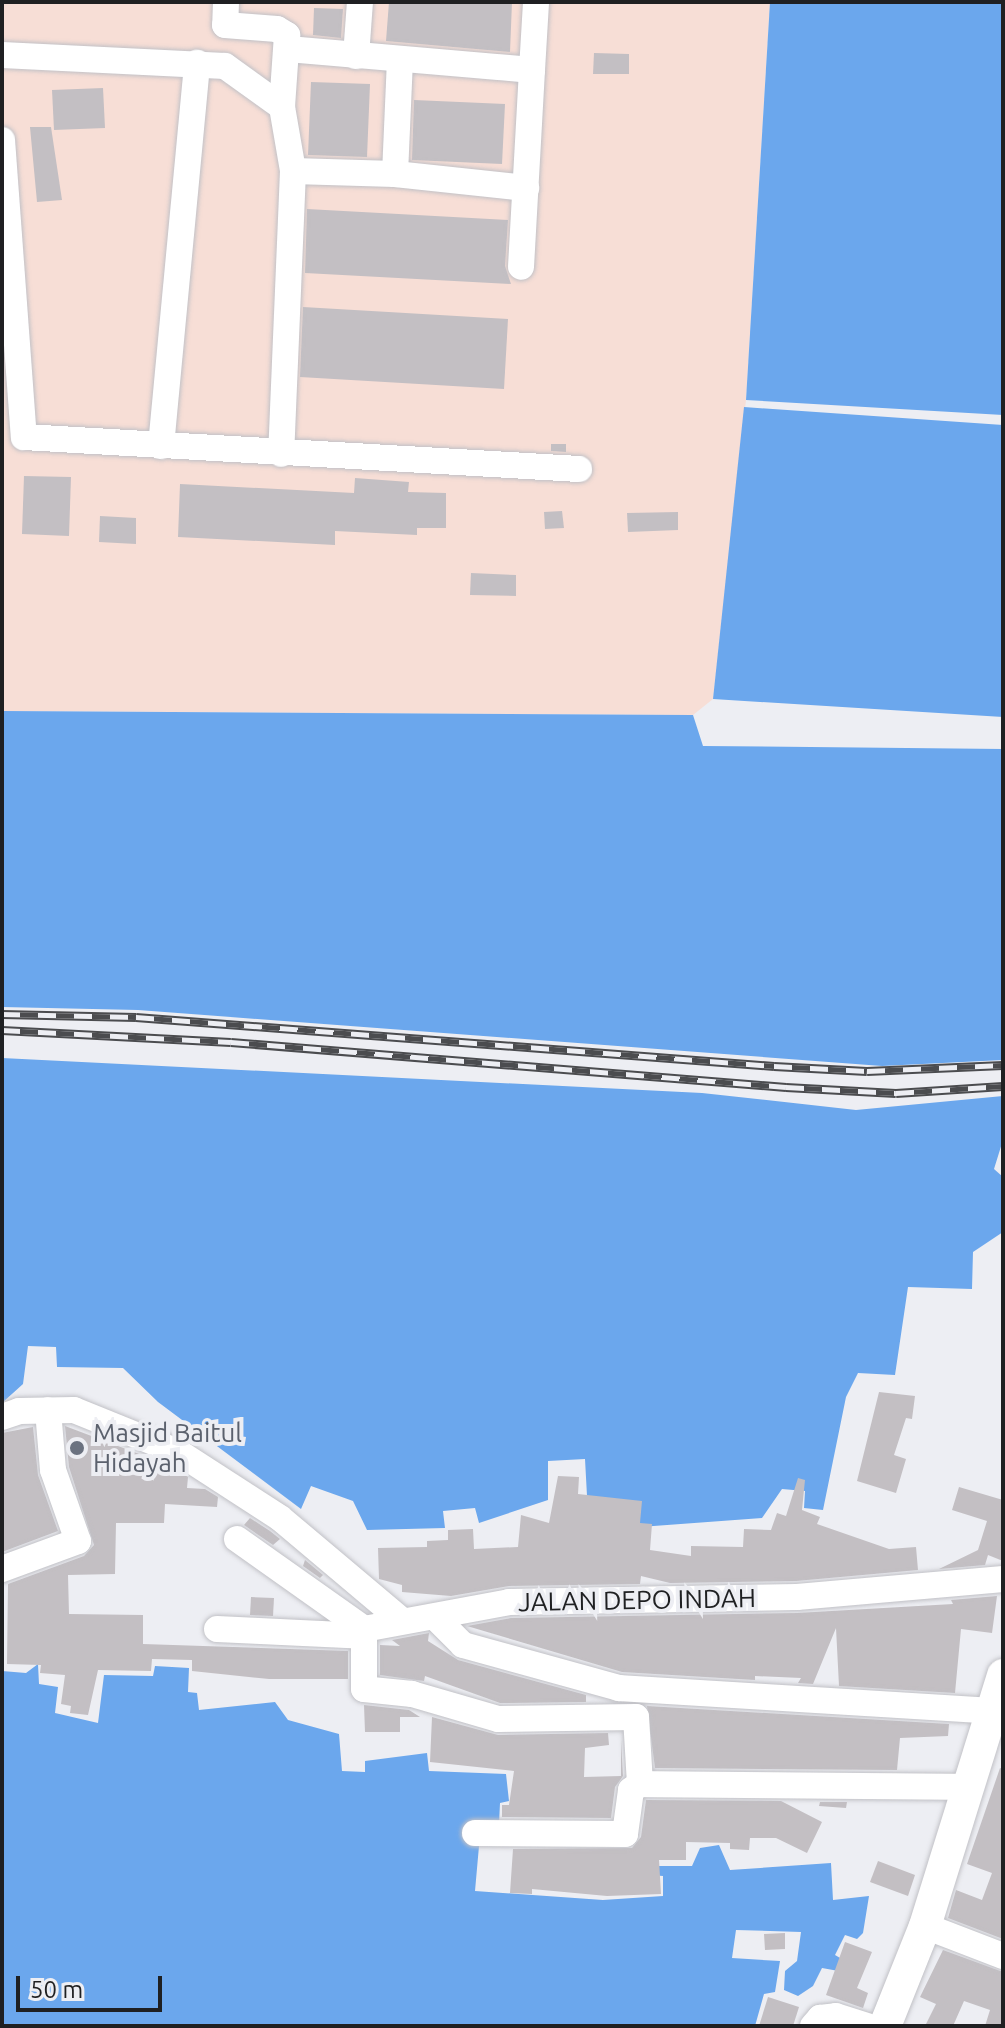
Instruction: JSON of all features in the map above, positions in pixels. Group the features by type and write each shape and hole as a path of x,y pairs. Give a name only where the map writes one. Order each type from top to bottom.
{"main road":[{"path":"885,2026 925,1926 999,1693"}],"street":[{"path":"356,56 360,2"},
{"path":"521,267 536,2"},
{"path":"225,66 225,14 284,31 288,49 282,107 293,171 281,454"},
{"path":"288,49 532,70"},
{"path":"2,55 225,66 282,107"},
{"path":"395,174 400,60"},
{"path":"161,446 197,63"},
{"path":"2,140 13,440 579,469"},
{"path":"293,171 395,174 526,188"},
{"path":"2,1417 48,1410 74,1410 129,1430 214,1471 401,1620"},
{"path":"2,1569 78,1541 53,1470 48,1410"},
{"path":"237,1539 363,1632 364,1689 412,1694 498,1719 636,1717 640,1784"},
{"name":"JALAN DEPO INDAH","path":"217,1629 363,1632 401,1620 436,1618 534,1600 774,1598 1003,1579"},
{"path":"436,1618 463,1645 619,1688 999,1693"},
{"path":"475,1833 625,1834 631,1790 640,1784 967,1787"},
{"path":"925,1926 1003,1956"},
{"path":"813,2026 820,2018 836,2016 867,2026"}],"shaded area":[{"path":"2,2 770,2 746,400 713,699 693,715 2,711"}],"water":[{"path":"770,2 1003,2 1003,415 746,400"},
{"path":"744,407 1003,425 1003,717 713,699"},
{"path":"2,711 693,715 703,746 1003,749 1003,1060 882,1066 138,1010 2,1007"},
{"path":"2,1058 702,1093 856,1110 1003,1096 1003,1140 994,1169 1003,1177 1003,1232 973,1252 972,1289 908,1287 895,1375 858,1373 846,1397 823,1510 804,1508 805,1491 782,1489 762,1518 640,1527 587,1496 585,1459 548,1461 548,1500 479,1523 475,1508 443,1511 445,1528 367,1530 353,1501 311,1486 301,1509 158,1402 123,1368 57,1367 56,1347 28,1346 23,1384 2,1403"},
{"path":"38,1664 39,1684 58,1687 55,1713 98,1723 104,1675 153,1676 155,1666 189,1668 188,1692 197,1693 199,1710 275,1702 288,1720 339,1734 342,1771 365,1772 365,1761 427,1753 429,1771 506,1774 509,1801 500,1803 499,1824 470,1828 470,1845 479,1846 475,1891 603,1900 663,1896 663,1876 650,1875 651,1866 692,1866 700,1848 719,1845 730,1870 831,1863 833,1900 869,1896 863,1933 857,1939 845,1935 835,1955 847,1962 844,1972 822,1968 813,1986 798,1996 784,1990 785,1971 797,1961 801,1932 736,1930 732,1958 780,1961 775,1992 764,1994 755,2026 2,2026 2,1671 26,1673"}],"building":[{"path":"389,2 512,2 510,52 386,41"},
{"path":"314,8 343,9 341,38 313,35"},
{"path":"594,53 629,54 629,74 593,74"},
{"path":"311,82 370,84 367,157 308,155"},
{"path":"103,88 105,128 54,130 52,90"},
{"path":"414,100 505,104 502,164 412,160"},
{"path":"30,127 51,127 62,200 37,202"},
{"path":"307,209 508,220 505,266 511,284 305,273"},
{"path":"303,307 508,319 504,389 300,377"},
{"path":"551,444 566,444 566,452 551,451"},
{"path":"24,476 71,477 69,536 22,534"},
{"path":"355,478 409,482 408,492 446,493 446,528 417,528 417,535 335,531 335,545 178,537 180,484 354,493"},
{"path":"562,511 564,528 545,529 544,512"},
{"path":"678,512 678,530 628,532 627,513"},
{"path":"100,516 136,518 136,544 99,542"},
{"path":"471,573 516,575 516,596 470,595"},
{"path":"879,1392 915,1396 912,1419 906,1418 894,1455 906,1459 896,1493 857,1481"},
{"path":"65,1426 171,1466 188,1477 187,1488 205,1489 218,1497 217,1507 165,1504 164,1523 116,1523 115,1574 68,1575 69,1614 143,1615 143,1644 348,1651 348,1679 269,1679 192,1671 192,1660 152,1659 151,1671 98,1670 88,1715 70,1713 71,1706 61,1704 65,1675 40,1673 41,1665 7,1664 8,1584 84,1556 94,1545 69,1467"},
{"path":"33,1427 38,1475 58,1531 2,1552 2,1433"},
{"path":"558,1476 579,1477 578,1494 642,1501 640,1523 652,1524 650,1550 691,1556 691,1546 743,1547 744,1529 771,1530 777,1513 786,1516 798,1478 805,1480 802,1510 820,1517 817,1524 889,1549 916,1547 918,1570 796,1581 670,1583 641,1576 640,1584 509,1586 451,1596 402,1592 402,1585 379,1579 378,1548 427,1547 427,1541 448,1540 448,1530 473,1529 474,1549 518,1547 521,1515 549,1523"},
{"path":"959,1487 1003,1500 1003,1561 988,1555 985,1565 939,1569 978,1550 987,1521 952,1510"},
{"path":"250,1518 280,1539 273,1545 244,1525"},
{"path":"305,1560 323,1575 320,1578 303,1566"},
{"path":"997,1596 992,1633 961,1629 955,1693 839,1686 836,1628 813,1684 798,1683 801,1678 755,1676 755,1680 622,1672 467,1626 511,1618 797,1613 953,1604 951,1600"},
{"path":"251,1597 274,1598 273,1616 250,1615"},
{"path":"429,1633 428,1641 458,1660 586,1695 586,1702 500,1703 425,1676 424,1681 380,1675 380,1645 400,1646 392,1640"},
{"path":"364,1705 409,1710 420,1717 400,1717 400,1732 365,1732"},
{"path":"647,1706 949,1724 948,1736 900,1738 897,1770 655,1768"},
{"path":"432,1717 498,1735 608,1733 609,1745 585,1748 584,1777 621,1776 621,1740 623,1776 615,1787 611,1818 502,1817 502,1805 509,1805 514,1771 430,1762"},
{"path":"1000,1768 1003,1769 1003,1939 948,1918 956,1890 982,1900 992,1873 967,1864"},
{"path":"646,1800 781,1801 822,1822 807,1853 776,1838 750,1838 749,1850 730,1849 730,1843 686,1842 686,1860 659,1860 661,1894 607,1896 532,1889 532,1894 510,1893 513,1849 632,1848 641,1837"},
{"path":"820,1802 847,1802 846,1808 819,1806"},
{"path":"878,1861 915,1875 908,1896 870,1882"},
{"path":"785,1933 785,1949 765,1950 764,1934"},
{"path":"845,1942 872,1952 857,1988 868,1993 863,2008 826,1995"},
{"path":"943,1950 1003,1972 1003,2026 985,2026 990,2010 964,2001 953,2026 925,2026 936,2004 920,1997"},
{"path":"768,1997 799,2007 793,2026 759,2026"}],"railway":[{"path":"2,1014 136,1017 867,1071 1003,1065"},
{"path":"2,1030 231,1042 786,1087 896,1093 1003,1086"}],"place":[{"name":"Masjid Baitul Hidayah","path":"77,1448"}]}
